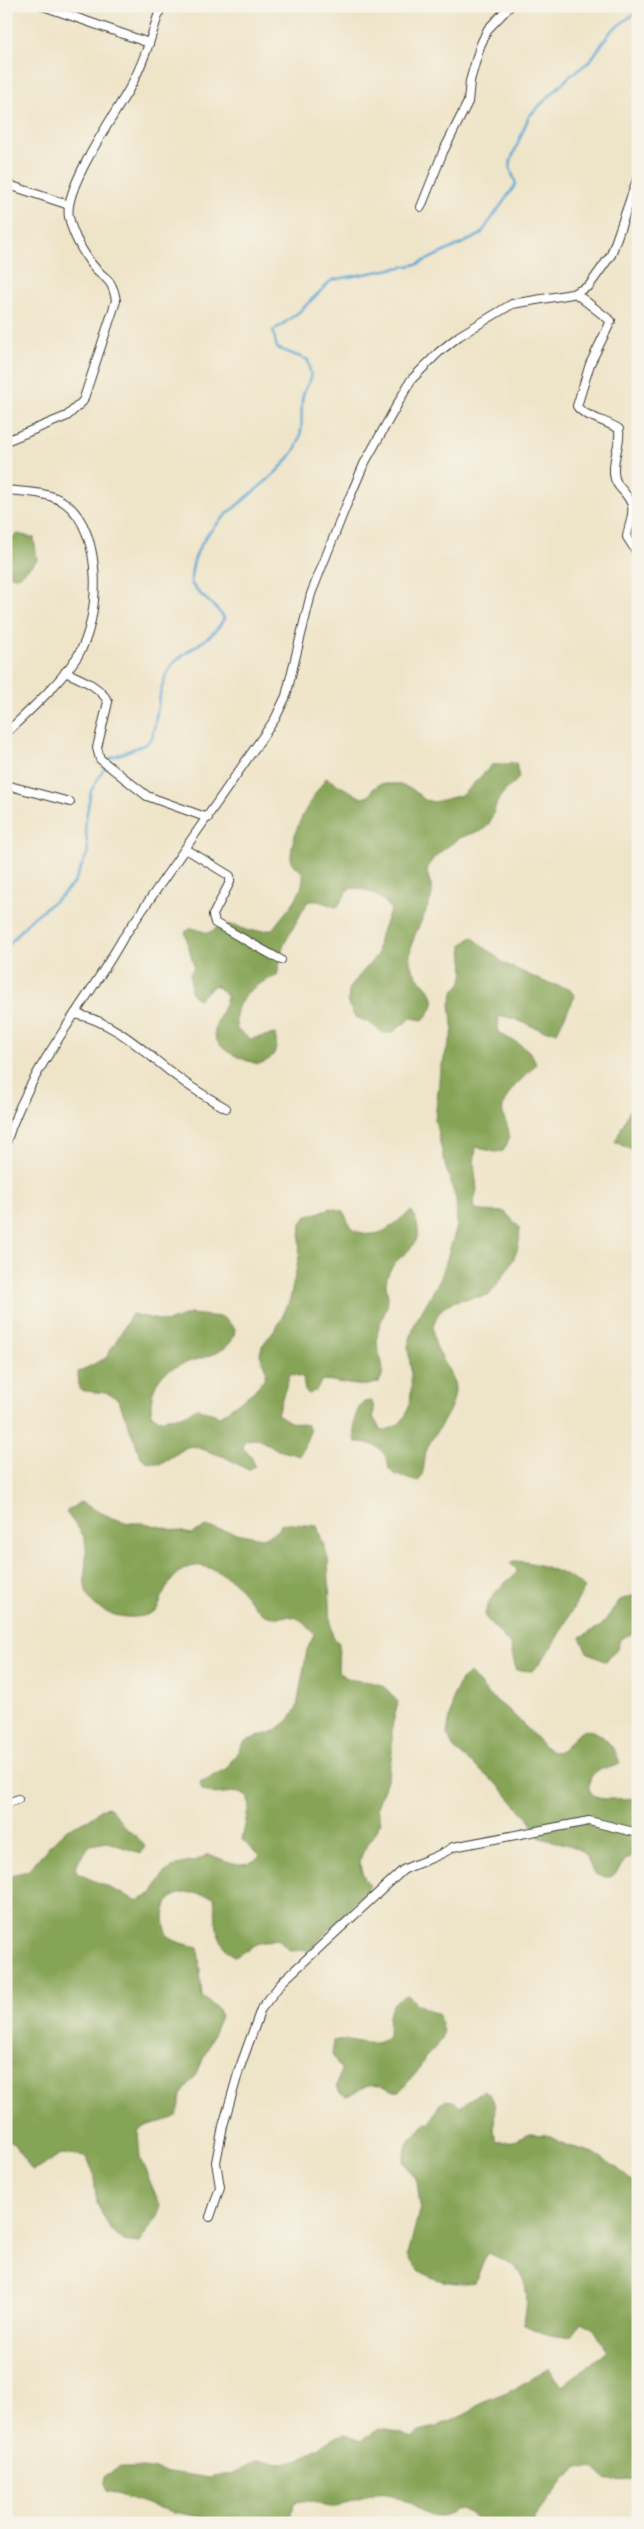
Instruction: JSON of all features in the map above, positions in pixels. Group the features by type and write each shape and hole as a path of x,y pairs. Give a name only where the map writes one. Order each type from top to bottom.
{"street":[{"path":"43,6 149,43"},
{"path":"6,441 67,416 83,401 116,301 114,289 109,279 91,263 73,232 68,210 89,155 128,91 149,43 162,6"},
{"path":"421,207 443,152 468,102 470,81 480,46 488,29 510,6"},
{"path":"6,1143 16,1113 56,1043 123,938 275,719 286,696 311,594 346,506 364,464 411,380 439,352 459,336 512,304 575,293 589,286 611,255 638,177"},
{"path":"6,184 70,205"},
{"path":"575,293 611,321 590,364 577,406 582,412 609,422 619,429 621,440 614,455 614,473 616,485 629,498 632,507 628,537 638,554"},
{"path":"6,490 42,494 62,501 75,512 89,539 94,573 92,616 78,656 66,672 25,716 6,732"},
{"path":"66,672 104,694 108,702 98,748 100,759 147,796 208,818"},
{"path":"6,786 70,802"},
{"path":"186,849 230,876 230,882 213,915 215,923 281,960"},
{"path":"75,1014 125,1036 181,1080 226,1108"},
{"path":"6,1804 18,1799"},
{"path":"210,2217 220,2187 216,2162 223,2126 239,2070 261,2008 283,1981 397,1875 416,1863 441,1856 453,1847 589,1821 638,1834"}],"green space":[{"path":"18,534 34,538 37,560 20,576 6,576 6,540"},
{"path":"516,763 519,778 500,797 487,827 467,835 450,845 433,859 428,867 427,874 432,893 414,939 410,957 411,966 432,996 433,1003 430,1011 423,1020 411,1018 392,1033 383,1033 370,1023 355,1017 348,1003 349,988 377,955 379,939 391,909 383,900 372,893 354,888 348,889 336,907 318,901 308,901 283,946 277,976 252,989 240,1002 237,1010 237,1030 250,1039 275,1034 276,1049 274,1054 268,1060 258,1064 230,1053 218,1043 215,1037 215,1030 227,996 215,985 198,999 191,993 190,974 194,967 185,932 192,928 208,933 224,924 237,926 248,931 272,930 293,903 301,889 303,873 291,862 294,839 307,807 326,778 362,798 369,796 373,789 380,784 397,784 412,789 425,800 434,802 462,795 492,765"},
{"path":"472,937 505,964 542,981 569,989 575,996 557,1032 542,1030 514,1019 499,1016 498,1032 526,1049 534,1058 536,1064 505,1100 503,1112 508,1126 509,1137 503,1151 495,1152 476,1147 474,1164 477,1189 473,1206 479,1211 505,1212 519,1227 520,1236 512,1262 490,1294 448,1304 435,1319 434,1341 449,1371 455,1390 448,1413 427,1449 422,1474 418,1482 396,1475 389,1469 386,1457 379,1448 363,1442 356,1442 355,1420 360,1406 364,1402 372,1401 373,1417 381,1430 394,1427 403,1420 411,1397 411,1370 408,1346 415,1323 441,1278 457,1226 456,1199 445,1165 435,1120 440,1071 453,1031 450,1004 454,990 462,981 462,945"},
{"path":"638,1092 638,1153 615,1142"},
{"path":"331,1208 343,1211 348,1222 357,1232 370,1234 384,1231 412,1211 417,1225 418,1235 414,1243 395,1263 389,1272 386,1283 388,1296 386,1309 377,1336 383,1367 382,1377 379,1382 358,1385 322,1380 316,1390 309,1394 305,1391 303,1377 290,1374 277,1414 290,1422 307,1425 310,1431 300,1456 278,1450 258,1439 245,1440 242,1447 251,1456 255,1466 248,1470 225,1457 193,1446 187,1447 160,1464 147,1462 141,1457 119,1401 110,1394 79,1389 78,1372 106,1358 132,1314 167,1322 190,1314 222,1317 235,1328 232,1340 224,1349 184,1363 171,1369 161,1377 154,1389 151,1405 152,1415 159,1420 184,1415 196,1408 220,1416 253,1392 264,1379 266,1371 260,1354 262,1346 280,1322 290,1299 299,1257 301,1223 306,1217"},
{"path":"80,1502 112,1518 129,1523 144,1523 191,1534 206,1527 262,1538 278,1531 282,1523 317,1526 328,1558 331,1628 333,1637 339,1643 338,1671 352,1680 381,1685 398,1702 392,1727 392,1753 388,1777 377,1807 380,1823 360,1860 364,1876 370,1886 310,1950 290,1951 277,1939 256,1944 235,1957 228,1951 219,1937 214,1897 195,1893 176,1895 171,1898 165,1909 164,1922 168,1935 177,1942 198,1947 202,1997 217,2008 221,2016 196,2076 181,2095 177,2116 138,2131 140,2158 160,2205 159,2214 139,2243 123,2241 112,2231 97,2203 93,2171 86,2157 60,2154 40,2168 32,2171 15,2144 6,2140 6,1876 28,1871 49,1846 67,1829 89,1819 101,1809 108,1807 145,1847 140,1853 107,1842 90,1845 75,1866 77,1873 138,1901 153,1893 164,1873 177,1865 195,1861 209,1854 235,1863 242,1864 254,1861 260,1856 242,1840 249,1806 248,1798 243,1794 232,1792 208,1793 202,1790 200,1782 226,1769 245,1741 275,1731 288,1721 297,1707 307,1650 314,1635 307,1625 294,1617 275,1617 262,1613 229,1578 212,1569 201,1566 187,1568 177,1575 168,1585 157,1609 149,1614 123,1617 106,1612 93,1603 88,1596 85,1581 85,1540 66,1512"},
{"path":"514,1561 532,1563 552,1569 571,1578 585,1588 547,1653 532,1671 516,1670 510,1644 485,1617 488,1604 492,1598 500,1587 516,1574 517,1570 510,1563"},
{"path":"638,1594 638,1631 620,1639 618,1647 606,1662 587,1652 580,1637 601,1626 620,1600"},
{"path":"470,1673 491,1697 510,1711 545,1747 553,1752 562,1751 576,1736 585,1731 598,1733 610,1744 620,1764 596,1772 589,1784 590,1791 593,1796 599,1798 638,1799 638,1826 636,1827 638,1852 625,1861 615,1874 606,1877 594,1874 588,1859 580,1850 567,1844 540,1838 526,1816 498,1785 454,1749 447,1734 454,1695 461,1680"},
{"path":"408,1995 417,2004 439,2015 443,2032 442,2040 425,2058 417,2072 400,2091 392,2091 373,2085 347,2096 339,2092 337,2085 341,2069 332,2055 334,2041 348,2040 375,2043 382,2041 388,2037 389,2017 392,2006"},
{"path":"484,2090 490,2095 495,2107 494,2128 497,2142 514,2141 529,2134 546,2135 569,2146 594,2153 617,2168 638,2187 638,2479 607,2480 595,2469 578,2467 565,2478 534,2518 534,2523 481,2523 475,2517 462,2510 454,2510 446,2515 437,2516 429,2514 396,2496 383,2494 358,2498 337,2507 330,2507 311,2501 300,2501 294,2503 290,2523 236,2523 173,2512 107,2491 104,2484 105,2476 120,2467 137,2467 209,2478 234,2473 257,2461 285,2463 300,2459 338,2436 346,2434 362,2440 379,2429 403,2433 411,2438 419,2431 436,2427 467,2413 482,2402 519,2387 549,2368 562,2386 607,2351 594,2329 581,2322 571,2336 565,2337 546,2334 523,2324 527,2301 525,2286 519,2272 508,2262 489,2253 474,2282 456,2283 446,2282 427,2275 419,2270 408,2255 420,2207 417,2182 404,2161 407,2144 425,2124 432,2120 439,2105 445,2100 454,2101 460,2107"}],"waterway":[{"path":"6,948 30,920 74,883 88,852 85,823 91,791 110,758 146,744 152,738 162,687 170,668 182,656 215,631 224,618 191,583 194,561 202,542 215,526 281,467 294,451 300,437 303,395 311,378 308,360 277,348 273,331 299,312 332,280 418,264 480,235 516,184 510,168 511,160 529,116 570,76 590,61 611,31 638,11"}]}
